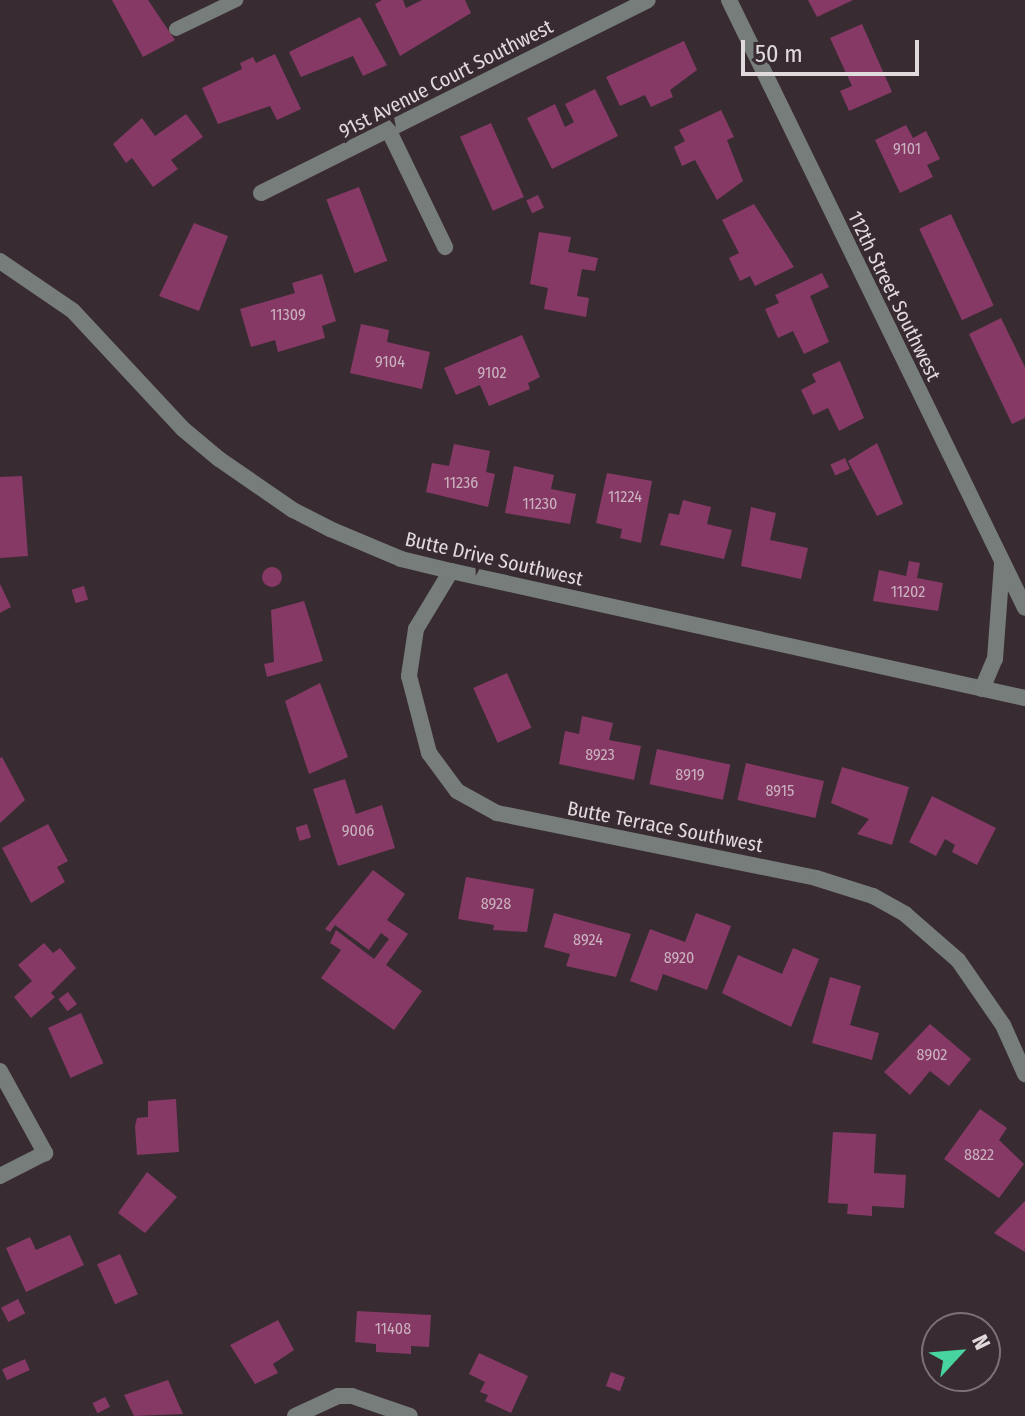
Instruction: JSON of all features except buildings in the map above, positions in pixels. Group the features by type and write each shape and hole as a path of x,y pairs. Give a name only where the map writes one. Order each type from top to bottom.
{"street":[{"name":"91st Avenue Court Southwest","path":"261,193 648,0"},
{"name":"112th Street Southwest","path":"729,0 1025,608"},
{"path":"389,131 445,247"},
{"name":"Butte Drive Southwest","path":"0,261 73,311 183,429 259,489 345,535 401,559 1025,698"},
{"path":"982,689 995,659 1002,561"},
{"name":"Butte Terrace Southwest","path":"451,571 420,618 409,676 429,753 457,791 497,813 816,878 873,896 905,914 958,960 1003,1025 1025,1074"},
{"path":"0,1071 45,1153 0,1176"},
{"path":"295,1416 338,1396 352,1396 410,1416"}],"lane":[{"path":"176,29 236,0"}]}
